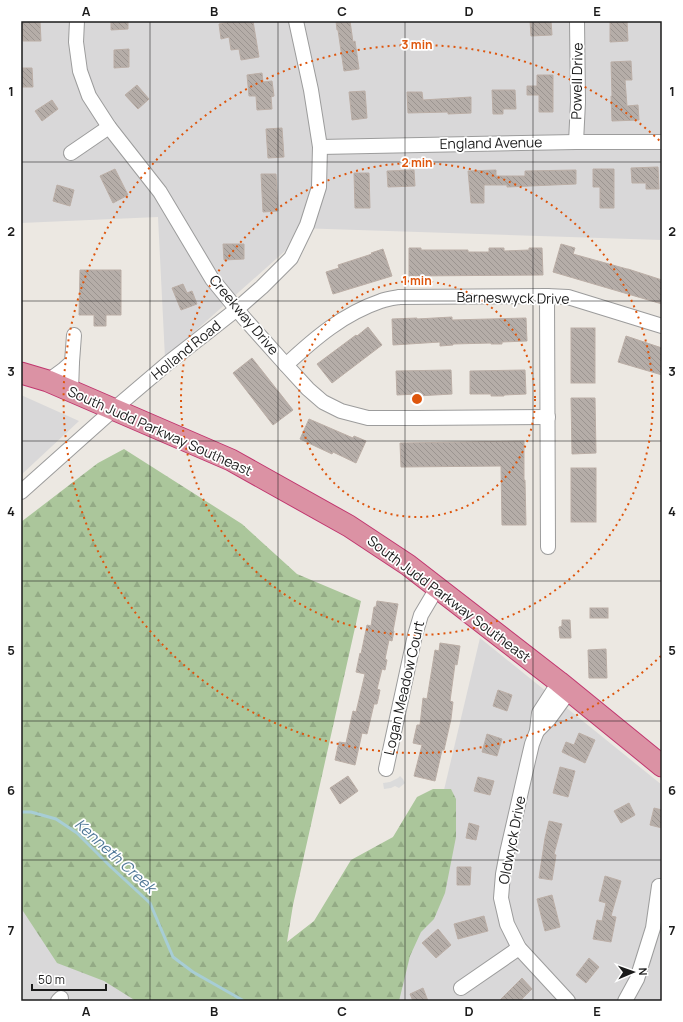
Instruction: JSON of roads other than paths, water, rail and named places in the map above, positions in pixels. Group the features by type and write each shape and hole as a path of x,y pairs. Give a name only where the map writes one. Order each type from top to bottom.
{"highway":[{"name":"South Judd Parkway Southeast","path":"21,373 48,381 202,446 238,464 349,526 408,566 437,588 564,686 662,766"}],"street":[{"name":"Creekway Drive","path":"77,21 76,42 80,71 90,96 109,127 160,192 212,279 286,365 308,389 323,402 341,411 368,418 548,417"},
{"name":"Holland Road","path":"21,492 168,363 237,309 291,258 307,225 319,187 320,146 311,90 296,21"},
{"name":"Powell Drive","path":"576,142 578,102 577,21"},
{"path":"71,152 109,127"},
{"name":"England Avenue","path":"320,146 662,142"},
{"path":"547,296 548,546"},
{"name":"Barneswyck Drive","path":"286,365 325,330 352,313 381,300 399,297 568,297 662,326"},
{"path":"72,391 74,335"},
{"path":"48,381 72,362"},
{"name":"Logan Meadow Court","path":"386,769 415,636 421,616 437,588"},
{"name":"Oldwyck Drive","path":"564,686 539,713 537,731 532,744 506,853 501,898 507,924 519,948 568,1001"},
{"path":"625,1001 637,979 650,936 659,886"},
{"path":"461,988 519,948"}],"waterway":[{"name":"Kenneth Creek","path":"21,812 31,812 56,819 77,833 150,903 173,957 193,972 244,1001"}]}
